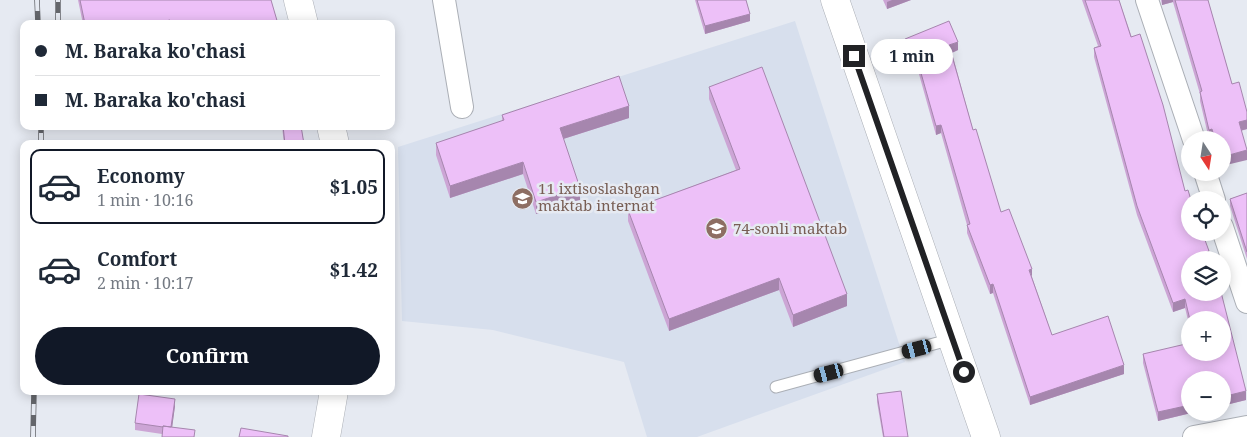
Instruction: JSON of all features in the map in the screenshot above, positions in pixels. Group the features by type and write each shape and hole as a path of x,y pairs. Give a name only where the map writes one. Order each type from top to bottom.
{"street":[{"path":"298,0 303,20"},
{"path":"444,0 462,107"},
{"path":"834,0 986,437"},
{"path":"1147,0 1191,131"},
{"path":"1227,241 1247,302"},
{"path":"326,437 333,395"},
{"path":"1194,437 1247,427"}],"lane":[{"path":"776,387 952,339"}],"shaded area":[{"name":"74-sonli maktab","path":"795,21 905,362 697,437 647,437 624,362 493,330 402,321 398,147"}],"building":[{"path":"80,0 271,0 277,20 170,20 84,20"},
{"path":"697,0 746,0 750,14 705,26"},
{"path":"1085,0 1119,0 1131,37 1140,34 1163,105 1185,191 1181,191 1181,241 1205,241 1209,251 1181,251 1181,300 1173,303 1137,206 1094,48 1101,46"},
{"path":"1175,0 1208,0 1232,84 1239,82 1247,112 1247,120 1239,122 1247,150 1231,154 1231,131 1209,130 1200,92 1202,91"},
{"path":"949,21 958,42 949,45 973,130 976,129 1001,212 1009,209 1032,269 1029,270 1052,335 1108,316 1124,365 1030,397 993,284 990,285 967,225 970,224 941,125 936,126 917,59 914,60 905,39"},
{"path":"762,67 847,294 793,315 779,278 669,319 628,210 740,169 709,87"},
{"path":"619,76 629,106 560,128 580,188 536,202 523,162 450,186 436,143 504,120 502,115"},
{"path":"283,130 302,130 303,140 285,140"},
{"path":"1247,193 1247,252 1231,202 1231,199"},
{"path":"1185,301 1223,301 1226,311 1188,311"},
{"path":"1231,332 1246,391 1231,395 1231,371 1181,371 1181,407 1158,412 1143,354 1181,345 1181,361 1231,361"},
{"path":"901,391 908,437 884,437 877,394"},
{"path":"139,395 175,399 171,427 135,423"},
{"path":"163,426 195,430 194,437 162,437"},
{"path":"241,428 288,436 288,437 239,437"}],"railway":[{"path":"37,0 38,20"},
{"path":"58,0 58,20"},
{"path":"41,130 41,140"},
{"path":"33,437 34,395"}],"place":[{"name":"11 ixtisoslashgan maktab internat","path":"522,198"},
{"name":"74-sonli maktab","path":"717,229"}],"route":[{"path":"854,56 964,372"}]}
